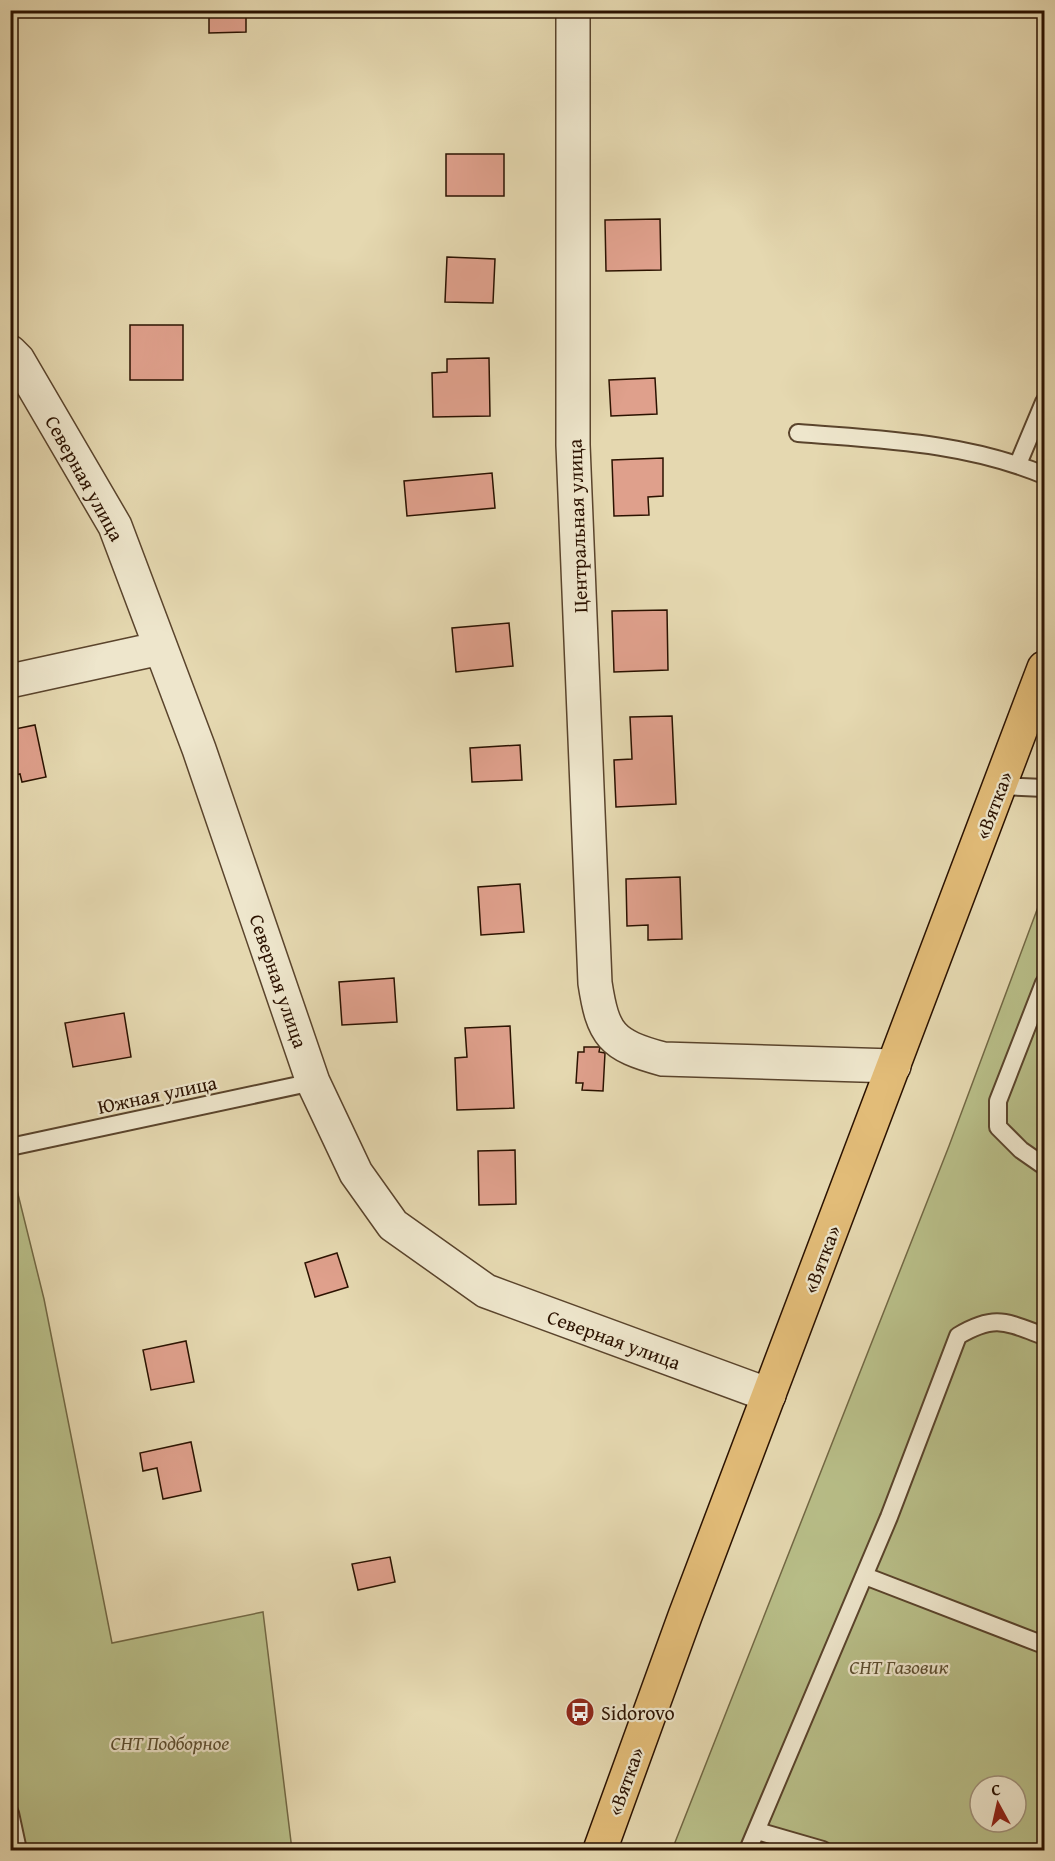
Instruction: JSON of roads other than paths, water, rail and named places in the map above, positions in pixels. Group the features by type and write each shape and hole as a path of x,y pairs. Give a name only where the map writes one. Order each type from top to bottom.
{"main road":[{"name":"«Вятка»","path":"600,1851 769,1395 1044,668"}],"street":[{"name":"Центральная улица","path":"573,10 574,468 595,983 600,1014 612,1038 636,1052 663,1059 894,1066"},
{"name":"Северная улица","path":"10,352 18,360 115,526 199,749 313,1082 356,1173 393,1225 486,1291 769,1395"},
{"path":"10,681 161,648"}],"lane":[{"path":"1018,464 1044,402"},
{"path":"798,433 937,445 982,453 1044,475"},
{"path":"1000,786 1044,788"},
{"path":"1044,983 998,1101 999,1127 1021,1150 1044,1166"},
{"name":"Южная улица","path":"10,1147 313,1082"},
{"path":"748,1851 865,1576 958,1336 977,1324 1004,1321 1044,1336"},
{"path":"865,1576 1044,1645"},
{"path":"10,1813 18,1851"},
{"path":"757,1831 823,1851"}],"place":[{"name":"Sidorovo","path":"580,1712"}],"park label":[{"name":"СНТ Газовик","path":"899,1666"},
{"name":"СНТ Подборное","path":"170,1742"}]}
